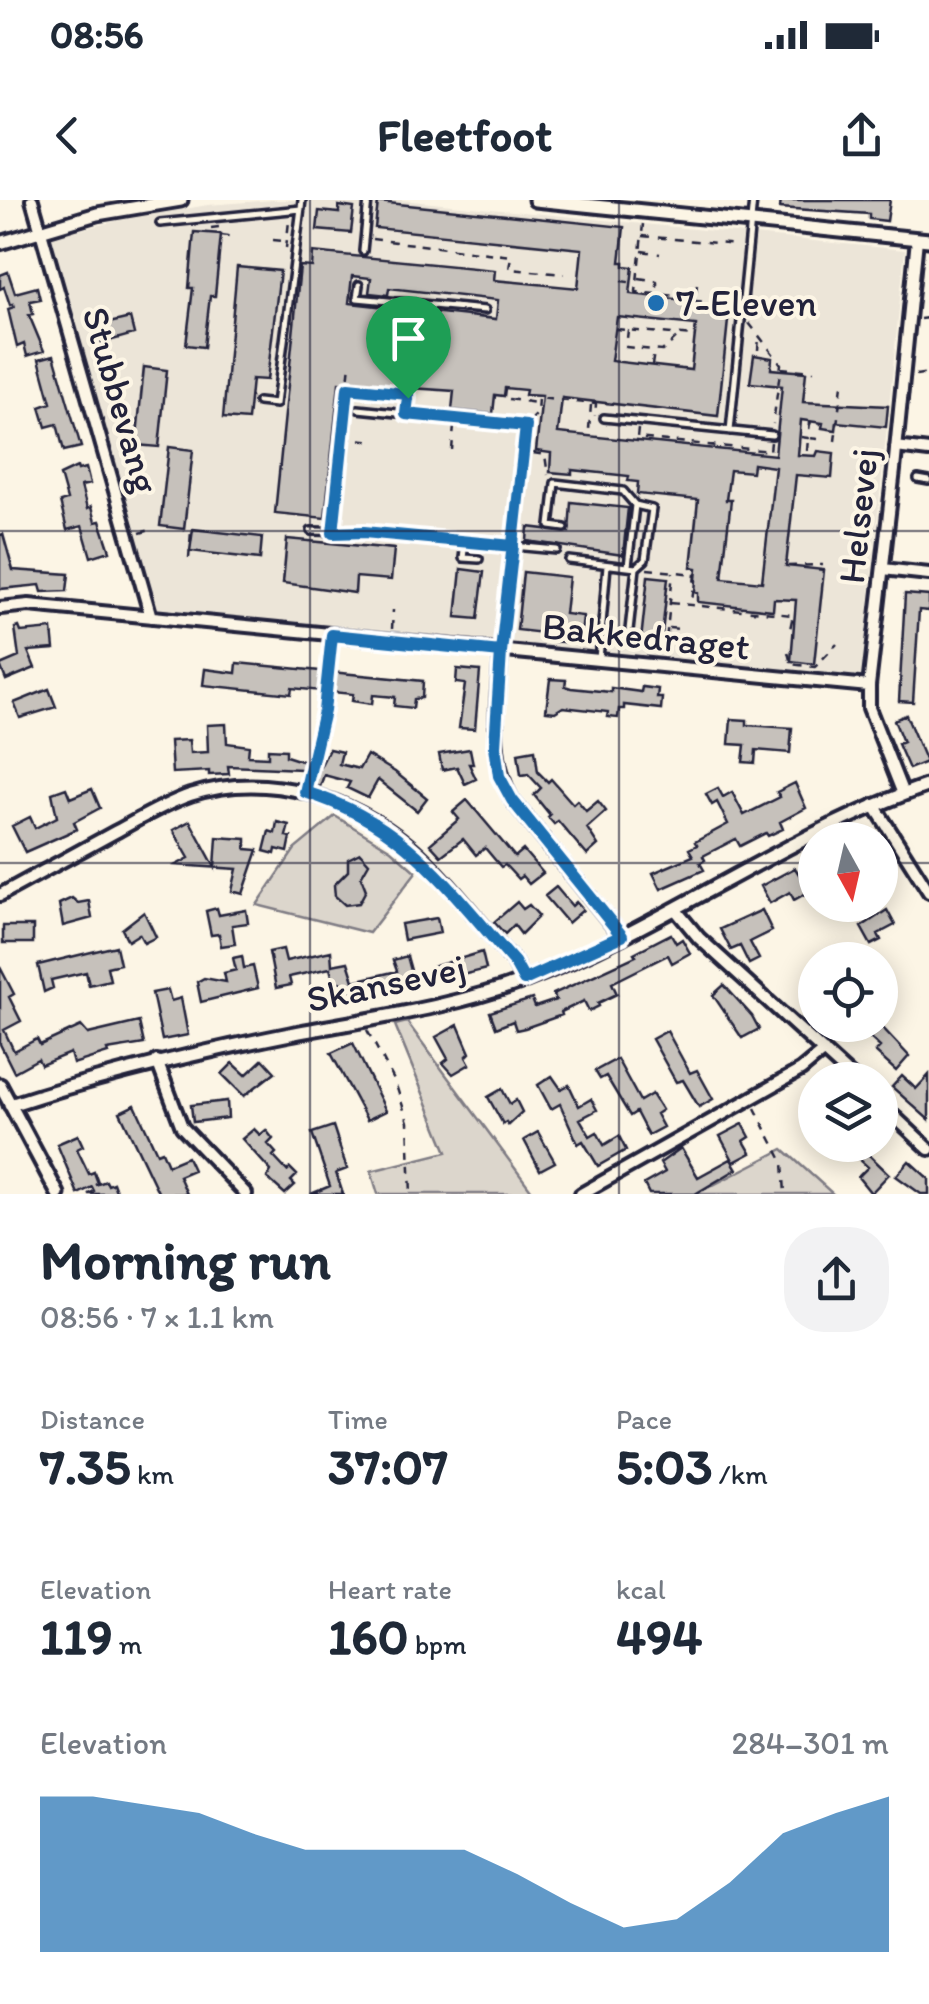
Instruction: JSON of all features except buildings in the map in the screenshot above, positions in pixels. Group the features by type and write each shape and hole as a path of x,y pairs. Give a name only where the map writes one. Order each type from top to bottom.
{"street":[{"name":"Stubbevang","path":"32,200 151,617"},
{"path":"0,243 97,214 182,200"},
{"path":"536,200 923,239"},
{"name":"Helsevej","path":"902,794 869,708 868,686 903,376 923,239"},
{"path":"896,447 929,451"},
{"path":"883,569 929,574"},
{"name":"Bakkedraget","path":"0,608 29,605 868,686"},
{"path":"501,652 495,746 499,776 512,800 622,936"},
{"name":"Skansevej","path":"5,1108 157,1061 363,1021 524,980 622,936 874,806 929,785"},
{"path":"0,894 160,808 192,795 261,786 305,792 370,818 414,850 514,962 524,980"},
{"path":"874,806 929,892"},
{"path":"675,909 700,938 836,1062"},
{"path":"581,1194 801,1070 824,1051"},
{"path":"157,1061 182,1127 246,1194"},
{"path":"0,1085 5,1108 58,1194"},
{"path":"898,1120 929,1149"}],"lane":[{"path":"258,402 276,404 302,200"},
{"path":"363,251 368,200"},
{"path":"730,430 753,200"},
{"path":"160,223 301,209"},
{"path":"359,285 358,298 486,310"},
{"path":"358,409 526,426 501,652"},
{"path":"604,418 772,435"},
{"path":"918,479 929,480"},
{"path":"564,528 550,526 556,483 623,492 634,505 652,509 645,560 632,567 569,560"},
{"path":"628,639 634,505"},
{"path":"311,532 364,532 557,550"},
{"path":"465,542 464,558 479,559"},
{"path":"599,662 607,564"}],"path":[{"path":"204,228 218,227 222,236 229,236"},
{"path":"642,228 636,292 696,298"},
{"path":"642,236 749,246"},
{"path":"364,238 511,256 509,269 564,274"},
{"path":"273,240 287,242"},
{"path":"640,251 660,254"},
{"path":"622,282 658,280 656,294"},
{"path":"697,284 695,301 743,305"},
{"path":"616,329 694,336"},
{"path":"628,330 626,347 662,352 680,335"},
{"path":"758,350 759,334"},
{"path":"652,366 654,350"},
{"path":"333,533 350,363"},
{"path":"781,368 814,372"},
{"path":"903,376 929,374"},
{"path":"404,375 410,376 406,414"},
{"path":"836,441 842,385"},
{"path":"348,388 408,394"},
{"path":"526,426 538,414 538,398 591,403 596,404 593,429 588,429 591,403"},
{"path":"509,400 538,403"},
{"path":"342,416 358,409"},
{"path":"452,450 455,419"},
{"path":"808,451 810,424 821,424"},
{"path":"343,438 375,441"},
{"path":"801,438 818,439"},
{"path":"532,453 545,455 548,474 556,483"},
{"path":"142,532 154,529"},
{"path":"188,558 191,531"},
{"path":"788,566 804,562 823,565"},
{"path":"632,567 695,574 692,605"},
{"path":"628,639 637,647 666,651 673,572"},
{"path":"670,603 793,615 790,629"},
{"path":"391,641 394,610"},
{"path":"668,628 681,629"},
{"path":"305,792 324,711 332,635"},
{"path":"788,652 792,664 815,667 837,644"},
{"path":"363,1021 395,1082 408,1122 412,1194"},
{"path":"750,1098 783,1162 785,1194"}],"shaded area":[{"path":"273,200 401,200 905,250 861,680 155,611 46,238 208,205"},
{"path":"335,816 391,850 416,872 369,933 257,905 295,849"},
{"path":"407,1022 534,1194 378,1194 371,1171 447,1152 395,1025"},
{"path":"783,1149 833,1194 696,1194"}],"place":[{"name":"7-Eleven","path":"656,303"}],"route":[{"path":"408,398 406,414 526,426 513,546 501,652 495,746 499,776 512,800 622,936 524,980 514,962 414,850 370,818 305,792 324,711 332,635 501,652 513,546 364,532 333,533 348,388 408,394 408,398"}]}
